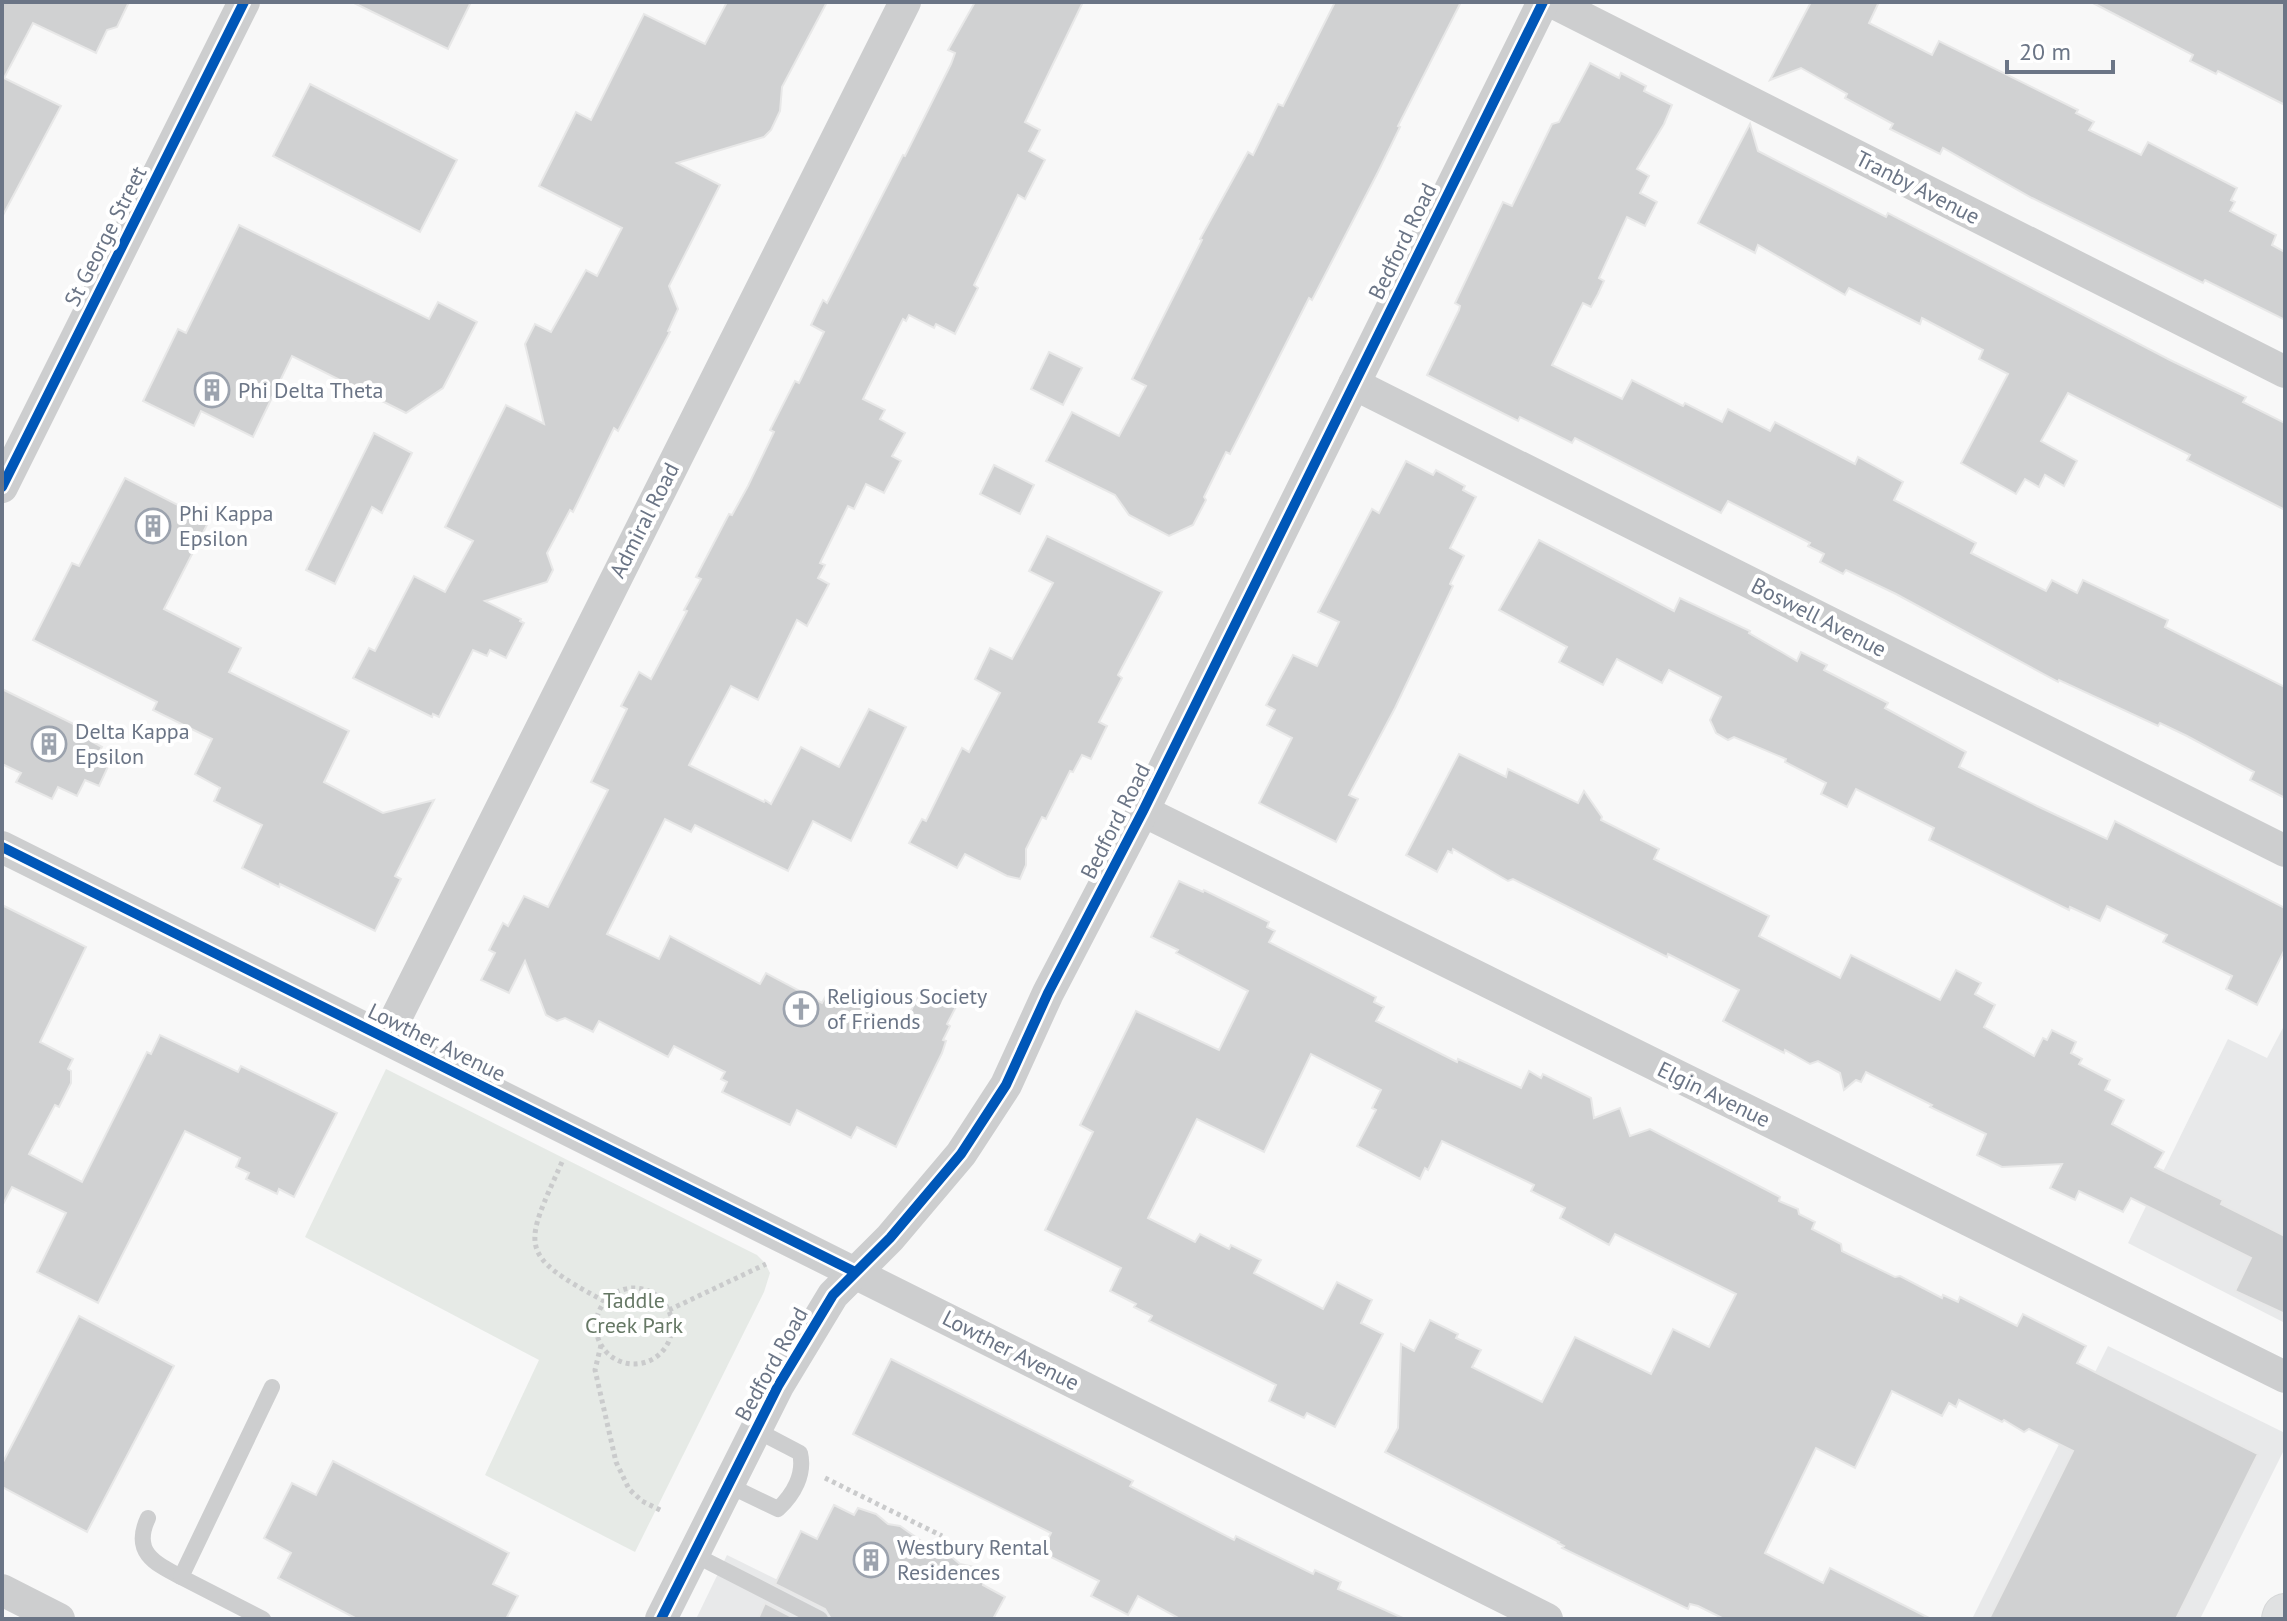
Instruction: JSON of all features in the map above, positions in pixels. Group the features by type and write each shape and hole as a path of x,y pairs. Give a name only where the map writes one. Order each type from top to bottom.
{"street":[{"name":"St George Street","path":"2,487 244,2"},
{"name":"Admiral Road","path":"386,1038 905,2"},
{"name":"Bedford Road","path":"661,1619 778,1386 833,1295 890,1238 961,1154 1006,1085 1048,993 1143,811 1543,2"},
{"name":"Tranby Avenue","path":"1552,2 2285,372"},
{"name":"Boswell Avenue","path":"1354,384 2285,851"},
{"name":"Elgin Avenue","path":"1143,811 2285,1377"},
{"name":"Lowther Avenue","path":"2,847 1547,1619"},
{"path":"2,1590 59,1619"}],"lane":[{"path":"181,1577 272,1387"},
{"path":"728,1485 778,1509 790,1498 803,1467 800,1453 756,1430"},
{"path":"148,1518 142,1542 156,1564 263,1619"},
{"path":"693,1554 820,1619"}],"path":[{"path":"566,1154 537,1217 533,1242 536,1252 553,1269 604,1301"},
{"path":"669,1310 775,1259"},
{"path":"626,1288 639,1288 662,1299 672,1322 666,1347 646,1362 633,1364 621,1362 610,1355 596,1335 596,1323 604,1301 614,1292 626,1288"},
{"path":"601,1345 595,1370 616,1462 629,1489 642,1501 662,1511"},
{"path":"803,1467 942,1536"}],"shaded area":[{"path":"2285,1024 2285,1323 2128,1243 2228,1039 2267,1058"},
{"path":"2108,1346 2285,1433 2285,1448 2200,1619 1972,1619"},
{"path":"727,1555 857,1619 696,1619"}],"green space":[{"name":"Taddle Creek Park","path":"386,1069 757,1255 765,1263 770,1273 764,1292 635,1552 485,1475 539,1360 305,1237"}],"building":[{"path":"2,2 129,2 117,27 107,30 96,53 33,23 4,78 61,106 2,217"},
{"path":"352,2 471,2 448,49"},
{"path":"727,2 827,2 782,87 780,111 771,130 764,137 677,163 720,185 669,286 678,309 670,332 618,431 614,428 573,512 570,510 547,553 553,570 547,582 485,601 524,623 506,658 490,650 487,656 473,650 439,717 433,714 432,717 353,678 369,648 375,651 414,576 445,592 473,541 445,527 506,405 544,424 525,344 535,324 551,332 586,270 597,276 622,228 539,186 576,112 591,120 644,14 705,44"},
{"path":"975,2 1083,2 1025,122 1040,130 1029,151 1045,160 1025,199 1018,195 974,285 978,288 955,334 936,324 934,328 909,315 906,321 903,319 863,399 885,410 880,419 905,433 892,456 901,461 884,493 866,484 854,509 848,506 820,563 825,565 818,578 829,584 807,626 797,620 758,700 731,686 689,765 771,804 801,747 839,767 869,709 906,727 851,841 813,821 788,871 695,825 691,832 665,819 607,934 659,959 670,936 760,984 766,973 822,1003 829,990 902,1027 923,988 957,1005 947,1024 950,1026 943,1040 946,1041 942,1053 896,1147 857,1127 851,1138 797,1110 790,1125 722,1092 727,1082 721,1079 725,1072 674,1046 668,1057 599,1021 593,1032 565,1018 557,1021 546,1015 525,961 509,993 481,980 495,953 489,950 503,923 508,926 524,896 548,907 608,790 591,782 627,709 621,706 639,672 651,679 687,611 684,610 701,579 696,577 729,514 732,515 748,486 774,432 770,430 795,381 799,383 824,332 811,325 823,300 827,303 905,156 951,64 955,53 948,50"},
{"path":"1335,2 1461,2 1312,300 1309,298 1230,454 1226,452 1193,525 1169,536 1129,515 1115,495 1046,461 1072,412 1119,436 1146,386 1132,379 1200,239 1248,152 1253,155 1278,104 1283,106"},
{"path":"1811,2 1879,2 1869,23 1932,55 1939,41 2078,110 2076,113 2094,122 2089,130 2141,155 2148,142 2237,188 2230,211 2276,235 2272,245 2285,252 2285,320 2032,198 1943,148 1940,154 1890,129 1893,124 1845,98 1847,94 1801,68 1770,80"},
{"path":"2091,2 2285,2 2285,105 2218,71 2216,74 2190,61 2193,55"},
{"path":"1590,63 1619,78 1621,73 1646,86 1644,91 1672,105 1637,169 1649,176 1640,193 1657,202 1645,226 1627,217 1599,278 1604,281 1598,294 1591,307 1583,303 1552,365 1622,399 1632,380 1722,422 1728,409 1770,431 1775,422 1855,464 1858,457 1903,482 1894,500 1976,543 1971,553 2046,591 2052,580 2077,593 2083,580 2168,620 2165,627 2285,687 2285,798 2250,780 2254,772 2187,736 2058,682 1896,594 1846,570 1843,574 1820,562 1824,554 1808,546 1810,543 1728,501 1721,513 1575,438 1572,443 1520,417 1518,421 1427,375 1459,310 1460,306 1455,303 1503,202 1512,206 1552,124 1559,122"},
{"path":"310,84 457,160 420,232 273,156"},
{"path":"1750,124 1758,151 1886,217 1888,213 2246,397 2243,402 2285,423 2285,510 2187,460 2190,455 2068,393 2041,441 2077,461 2064,486 2045,475 2039,487 2025,479 2016,494 1961,463 2008,374 1979,359 1983,350 1922,318 1920,324 1849,288 1845,295 1758,245 1755,253 1698,223"},
{"path":"239,225 429,319 438,302 477,322 443,388 406,413 292,356 253,437 201,411 194,426 143,401 178,329 186,333"},
{"path":"1049,352 1082,368 1063,405 1031,389"},
{"path":"374,433 412,453 382,513 372,507 335,584 306,570"},
{"path":"1406,461 1433,475 1436,470 1465,486 1463,490 1476,497 1450,548 1464,556 1450,584 1453,586 1395,708 1349,795 1358,799 1336,842 1259,803 1292,738 1267,725 1275,710 1266,705 1293,655 1317,666 1339,622 1318,612 1372,509 1379,513"},
{"path":"994,465 1034,485 1020,514 980,494"},
{"path":"125,478 209,521 164,609 241,648 229,672 349,731 324,782 383,813 434,800 395,876 401,879 375,931 242,868 262,825 214,801 220,788 195,774 212,739 153,710 157,702 33,640 72,563 79,566"},
{"path":"1047,536 1162,592 1118,675 1122,678 1099,722 1107,726 1091,759 1082,755 1073,772 1070,771 1046,819 1042,817 1026,849 1026,865 1020,879 1007,876 965,854 957,868 909,843 922,819 926,821 962,748 969,752 1000,693 975,679 990,648 1012,659 1053,583 1029,571"},
{"path":"1539,540 1674,611 1680,598 1750,631 1797,661 1801,652 1827,665 1824,670 1888,703 1885,708 1966,752 1959,767 2037,806 2107,839 2115,821 2285,908 2285,949 2257,1005 2226,989 2232,976 2163,942 2167,935 2107,906 2100,921 2070,907 2069,910 1929,840 1934,828 1856,789 1847,807 1821,794 1826,783 1785,762 1786,759 1734,737 1728,740 1716,733 1710,720 1721,697 1669,670 1662,683 1617,659 1603,685 1559,662 1567,647 1499,610"},
{"name":"Delta Kappa Epsilon","path":"2,689 94,734 91,741 102,747 99,752 112,758 99,786 85,780 77,796 58,787 52,799 16,782 21,773 2,764"},
{"path":"1459,754 1506,777 1508,769 1578,803 1584,791 1601,820 1659,849 1654,859 1769,916 1759,936 1840,978 1851,955 1940,1000 1956,970 1981,983 1975,994 1995,1005 1984,1027 2034,1056 2043,1038 2047,1040 2052,1030 2076,1042 2071,1053 2082,1059 2079,1064 2110,1080 2105,1090 2124,1100 2112,1124 2164,1152 2155,1167 2223,1200 2221,1204 2285,1236 2285,1314 2235,1291 2251,1258 2131,1198 2123,1212 2079,1191 2075,1200 2050,1188 2062,1164 2002,1167 1977,1155 1986,1134 1930,1107 1932,1105 1866,1072 1861,1082 1856,1080 1844,1090 1840,1073 1818,1061 1810,1064 1785,1050 1784,1053 1723,1021 1739,990 1513,879 1508,881 1453,849 1452,853 1448,851 1437,872 1406,855"},
{"path":"1179,881 1269,922 1267,927 1275,931 1269,942 1376,997 1374,1002 1384,1007 1376,1021 1457,1062 1458,1059 1521,1088 1529,1071 1541,1078 1543,1074 1591,1098 1594,1118 1620,1108 1630,1136 1650,1129 1780,1197 1779,1201 1798,1209 1799,1214 1815,1222 1812,1229 1841,1244 1842,1251 1942,1298 1943,1295 1958,1302 1960,1297 2017,1326 2023,1314 2086,1346 2077,1363 2258,1454 2176,1619 1989,1619 2073,1451 2029,1429 2024,1432 1959,1400 1956,1407 1949,1403 1942,1416 1892,1391 1855,1468 1816,1448 1765,1553 1823,1583 1830,1568 1931,1619 1724,1619 1698,1606 1690,1604 1688,1609 1562,1548 1564,1546 1559,1542 1385,1452 1398,1428 1401,1344 1414,1351 1430,1320 1481,1350 1472,1367 1542,1402 1575,1337 1651,1374 1673,1329 1709,1347 1736,1294 1615,1234 1609,1245 1560,1218 1565,1208 1531,1191 1534,1185 1442,1141 1428,1170 1425,1168 1420,1179 1357,1146 1376,1110 1372,1108 1381,1090 1311,1054 1264,1152 1197,1119 1148,1218 1195,1242 1200,1234 1229,1249 1231,1245 1261,1260 1254,1273 1323,1309 1337,1282 1372,1300 1361,1323 1383,1334 1335,1427 1307,1413 1304,1418 1269,1401 1276,1385 1149,1321 1152,1316 1110,1291 1121,1268 1045,1230 1093,1132 1080,1125 1136,1011 1219,1050 1248,991 1151,937"},
{"path":"2,905 86,947 40,1042 73,1059 68,1069 71,1071 71,1083 59,1107 55,1105 29,1154 82,1182 147,1052 151,1054 160,1035 238,1072 241,1066 337,1113 294,1197 279,1189 277,1194 246,1179 249,1173 236,1167 240,1158 185,1131 98,1303 37,1272 66,1213 12,1187 2,1206"},
{"path":"79,1316 174,1366 87,1532 2,1487 2,1464"},
{"path":"891,1359 1133,1481 1130,1486 1234,1540 1236,1536 1313,1574 1315,1570 1341,1582 1338,1589 1405,1619 1180,1619 1138,1596 1128,1615 1091,1596 1099,1581 1041,1552 1051,1533 853,1434"},
{"path":"333,1461 509,1553 493,1584 518,1596 506,1619 357,1619 278,1578 291,1553 264,1538 292,1483 316,1495"},
{"name":"Westbury Rental Residences","path":"834,1505 854,1515 858,1508 876,1514 888,1524 900,1526 927,1545 946,1552 960,1564 974,1567 987,1577 983,1585 1005,1597 993,1619 831,1619 825,1609 775,1584 801,1531 817,1539"},
{"path":"765,1603 796,1619 758,1619"}],"cycle path":[{"path":"2,487 244,2"},
{"path":"661,1619 778,1386 833,1295 890,1238 961,1154 1006,1085 1048,993 1143,811 1543,2"},
{"path":"2,847 855,1272"}],"place":[{"name":"Phi Delta Theta","path":"212,390"},
{"name":"Phi Kappa Epsilon","path":"153,526"},
{"name":"Delta Kappa Epsilon","path":"49,744"},
{"name":"Religious Society of Friends","path":"801,1009"},
{"name":"Westbury Rental Residences","path":"871,1560"}]}
